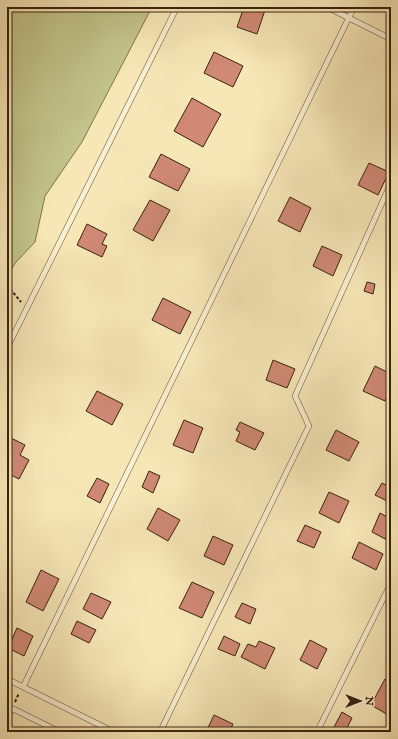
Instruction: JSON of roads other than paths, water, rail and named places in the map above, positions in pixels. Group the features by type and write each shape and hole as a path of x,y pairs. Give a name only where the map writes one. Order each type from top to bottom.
{"lane":[{"path":"7,348 177,7"},
{"path":"327,7 391,39"},
{"path":"22,687 354,7"},
{"path":"160,732 309,426 295,396 391,183"},
{"path":"317,732 391,583"},
{"path":"7,679 114,732"},
{"path":"7,720 10,708 60,732"}]}
